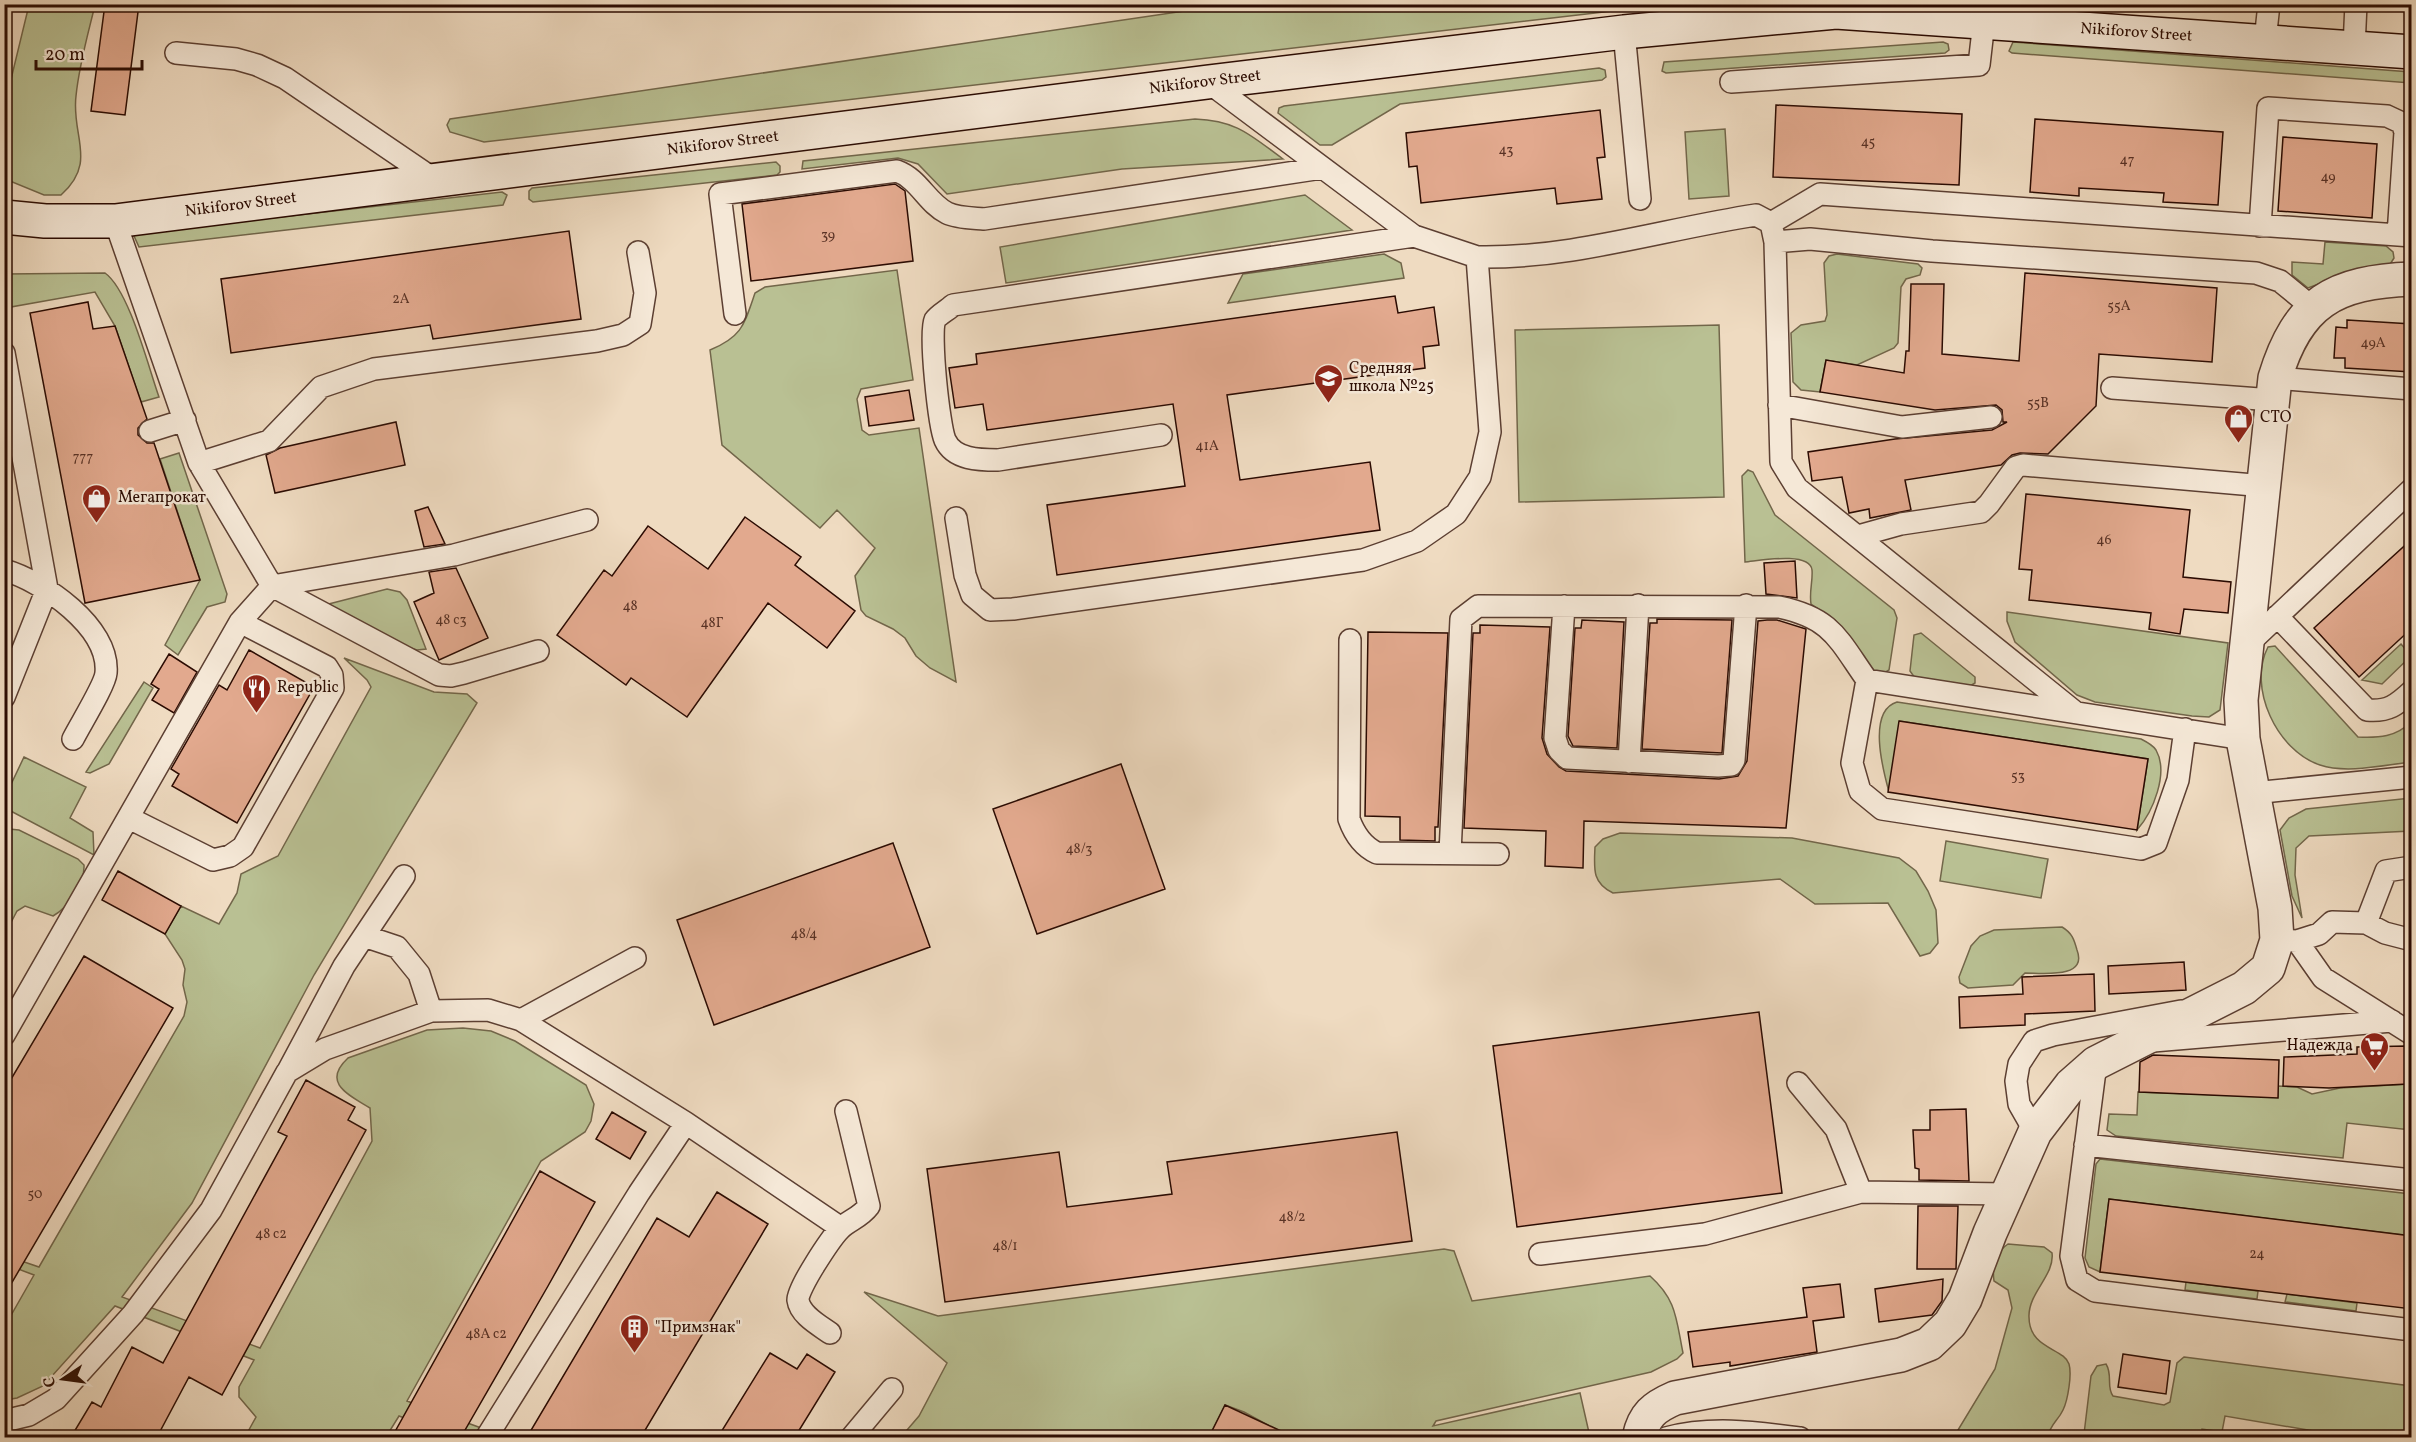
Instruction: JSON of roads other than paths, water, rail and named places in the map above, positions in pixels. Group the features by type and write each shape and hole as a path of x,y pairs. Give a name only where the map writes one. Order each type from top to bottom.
{"main road":[{"name":"Nikiforov Street","path":"4,217 65,222 115,221 1208,82 1624,32 1836,12 1985,12 2265,41 2412,52"},
{"path":"1639,1437 1642,1423 1655,1406 1675,1398 1901,1355 1929,1344 1950,1324 1965,1299 2007,1194 2035,1132 2071,1084 2096,1063 2244,988 2268,968 2287,940 2275,908 2243,739 2241,700 2274,389 2283,354 2296,326 2313,308 2344,289 2367,282 2412,279"}],"lane":[{"path":"2265,41 2269,4"},
{"path":"2354,47 2356,4"},
{"path":"1731,82 1979,66 1985,12"},
{"path":"1624,32 1640,198"},
{"path":"176,54 236,59 257,64 285,78 435,180"},
{"path":"1208,82 1414,236 1477,257 1506,257 1645,238 1756,215 1773,232 1810,239 1932,251 2256,273 2280,280 2313,308"},
{"path":"1773,232 1820,194 2405,236 2405,132 2402,123 2387,116 2268,108 2260,225"},
{"path":"735,314 720,194 897,171 908,175 936,205 948,214 984,219 1322,168"},
{"path":"115,221 200,463 272,586 439,675 451,676 464,673 538,651"},
{"path":"1773,232 1781,462 1797,488 2076,712"},
{"path":"1161,435 998,460 977,460 959,454 945,440 931,341 935,320 953,305 1414,236"},
{"path":"200,463 269,441 321,387 338,379 374,369 597,341 623,335 640,324 645,302 638,252"},
{"path":"956,518 965,575 972,595 990,609 1013,609 1363,560 1417,541 1456,514 1480,477 1490,432 1477,257"},
{"path":"4,353 47,589 4,697"},
{"path":"2112,388 2412,389"},
{"path":"1779,405 1902,427 1991,417"},
{"path":"150,431 185,420"},
{"path":"1858,536 1901,524 1981,512 2016,467 2023,465 2265,486"},
{"path":"2247,645 2412,489"},
{"path":"4,1035 240,622 272,586 454,555 587,520"},
{"path":"4,570 47,589 82,619 100,641 105,656 106,675 73,739"},
{"path":"1450,853 1461,619 1478,606 1746,604 1802,612 1831,628 1867,680 1852,763 1860,791 1882,809 2141,849 2156,843 2178,780 2185,729"},
{"path":"1564,606 1555,738 1559,750 1567,758 1731,765 1736,749 1746,604"},
{"path":"1629,762 1638,605"},
{"path":"2277,616 2367,710 2382,711 2396,706 2412,691"},
{"path":"129,818 213,860 237,851 243,847 249,837 333,688 332,675 327,667 240,622"},
{"path":"1350,640 1349,819 1354,833 1369,849 1377,853 1394,855 1498,854"},
{"path":"1867,680 2243,739"},
{"path":"2253,793 2412,777"},
{"path":"2366,923 2386,871 2412,867"},
{"path":"4,1421 30,1415 56,1399 133,1314 211,1210 344,966 404,876"},
{"path":"2287,940 2319,934 2332,922 2366,923 2385,933 2412,940"},
{"path":"364,936 397,947 419,974 431,1011"},
{"path":"2287,940 2324,978 2412,1034"},
{"path":"521,1020 635,958"},
{"path":"2035,1132 2019,1104 2016,1081 2019,1064 2034,1041 2053,1035 2214,1004"},
{"path":"287,1072 325,1048 431,1011 488,1010 521,1020 686,1123 841,1228"},
{"path":"2140,1042 2391,1021"},
{"path":"2096,1063 2071,1256 2077,1280 2095,1291 2412,1330"},
{"path":"1798,1083 1836,1129 1861,1192"},
{"path":"830,1333 803,1313 798,1300 802,1286 841,1228 860,1218 869,1206 846,1111"},
{"path":"486,1437 686,1123"},
{"path":"2085,1146 2412,1180"},
{"path":"1540,1254 1705,1234 1861,1192 2007,1194"},
{"path":"851,1437 892,1389"},
{"path":"1666,1437 1685,1433 1733,1430 1800,1437"}],"place":[{"name":"Средняя школа №25","path":"1328,404"},
{"name":"СТО","path":"2239,444"},
{"name":"Мегапрокат","path":"97,524"},
{"name":"Republic","path":"256,714"},
{"name":"Надежда","path":"2374,1072"},
{"name":"\"Примзнак\"","path":"634,1354"}]}
